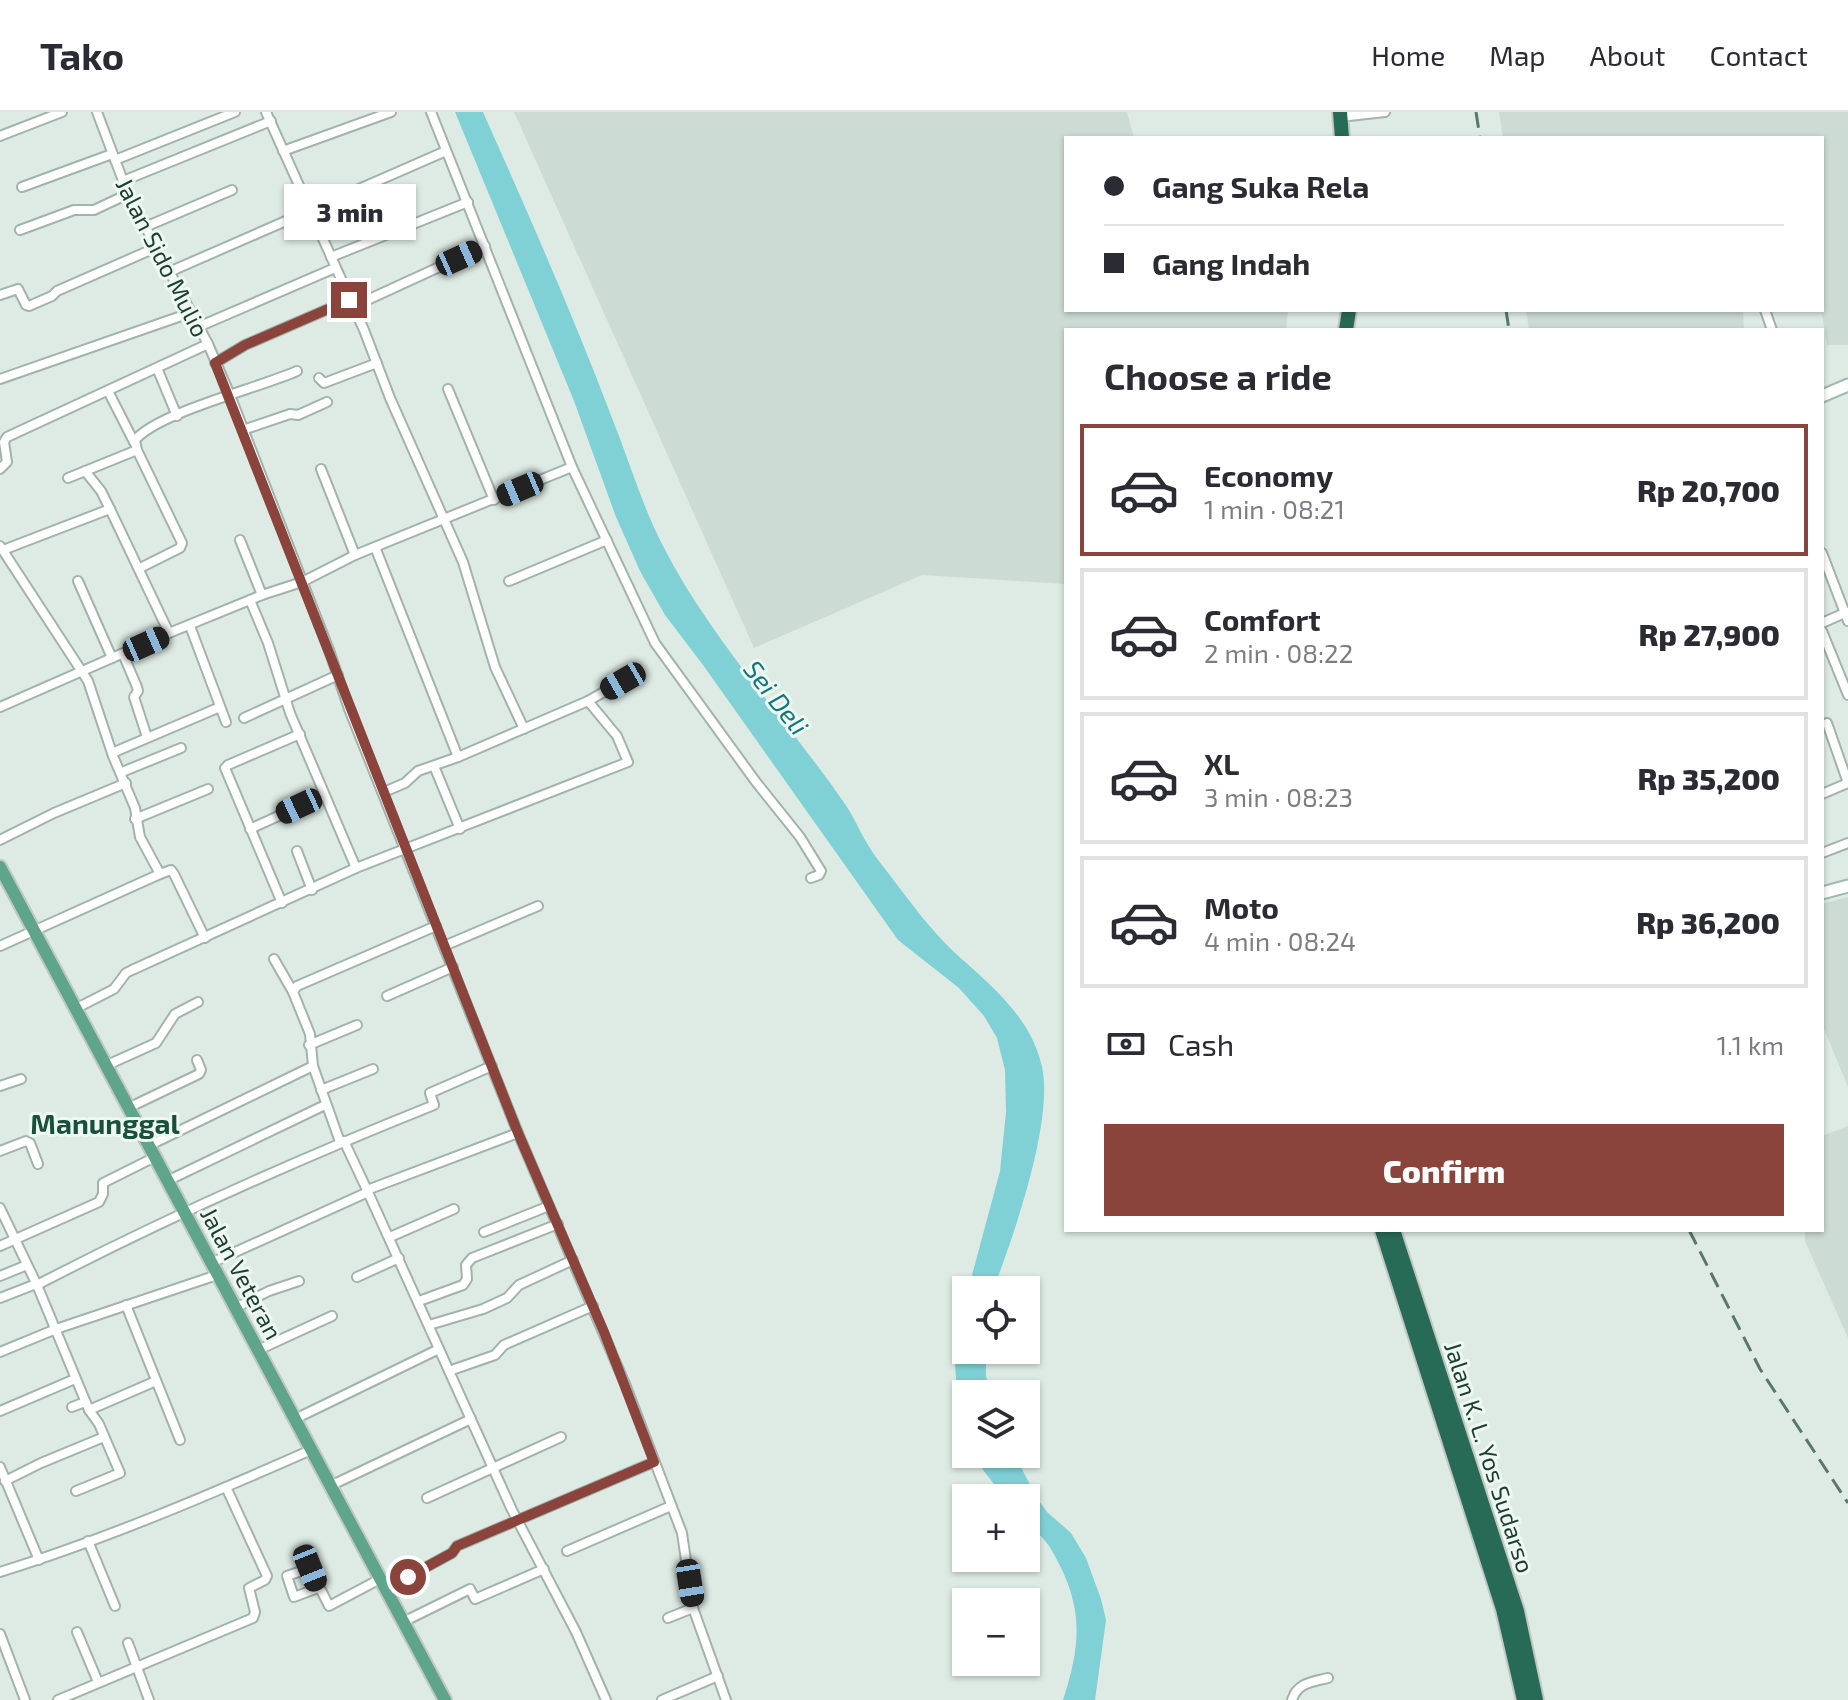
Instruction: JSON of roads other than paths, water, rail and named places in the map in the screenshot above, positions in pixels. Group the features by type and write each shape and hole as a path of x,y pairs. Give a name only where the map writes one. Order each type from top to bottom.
{"highway":[{"path":"1342,136 1345,113"},
{"path":"1345,113 1350,136"},
{"name":"Jalan K. L. Yos Sudarso","path":"1383,1232 1503,1609 1524,1700"},
{"name":"Jalan K. L. Yos Sudarso","path":"1394,1232 1517,1611 1536,1700"}],"main road":[{"name":"Jalan Veteran","path":"0,867 445,1700"}],"street":[{"path":"0,136 62,112"},
{"name":"Jalan Sido Mulio","path":"97,112 128,194 208,344 230,395 518,1133 593,1306 682,1533 693,1608 726,1700"},
{"path":"22,187 235,112"},
{"path":"266,112 463,562 495,667 524,729"},
{"path":"283,151 391,112"},
{"path":"431,112 572,467 655,643 800,837 821,871 811,878"},
{"path":"1345,113 1385,112"},
{"path":"123,181 271,121"},
{"path":"169,272 446,151"},
{"path":"145,227 232,190"},
{"path":"20,230 74,210 94,210 128,194"},
{"path":"331,257 468,202"},
{"path":"215,363 245,345 485,246"},
{"path":"0,295 18,289 29,306 155,248"},
{"path":"198,327 335,268"},
{"path":"0,379 190,313"},
{"path":"0,469 7,462 4,442 7,437 208,344"},
{"path":"319,378 324,383 377,363"},
{"path":"157,368 177,416"},
{"path":"68,478 136,447 141,434 177,416 297,371"},
{"path":"1824,395 1848,385"},
{"path":"448,389 494,500"},
{"path":"108,391 182,543 180,548 140,568"},
{"path":"243,430 290,414 298,415 327,402"},
{"path":"0,707 169,633 302,582 355,555 572,467"},
{"path":"321,469 355,555"},
{"path":"85,471 101,491 169,633"},
{"path":"110,509 1,548 88,681 112,753 135,808 140,837 160,874"},
{"path":"240,540 262,595"},
{"path":"509,581 607,540"},
{"path":"375,547 458,757"},
{"path":"1824,558 1847,615 1824,622"},
{"path":"78,581 112,658"},
{"path":"250,600 268,643 285,699 356,868"},
{"path":"190,626 226,722"},
{"path":"1824,636 1848,695"},
{"path":"123,654 137,687 134,697 147,737"},
{"path":"244,718 338,675"},
{"path":"384,792 405,783 413,773 588,701 623,681"},
{"path":"75,1009 114,989 126,973 356,868 628,762 617,736 588,701"},
{"path":"112,753 220,707"},
{"path":"1824,793 1848,783 1827,723"},
{"path":"282,903 225,768 300,734"},
{"path":"122,772 181,748"},
{"path":"434,766 460,829"},
{"path":"0,840 126,783"},
{"path":"135,819 208,789"},
{"path":"250,829 324,795"},
{"path":"1824,852 1848,843"},
{"path":"297,851 312,890"},
{"path":"0,946 171,870 205,938"},
{"path":"1824,890 1848,886"},
{"path":"444,946 538,906"},
{"path":"293,992 297,986 436,926"},
{"path":"274,959 293,992 310,1034 313,1066 325,1105 390,1237 517,1518 576,1632 606,1700"},
{"path":"387,996 453,967"},
{"path":"105,1066 156,1043 175,1014 198,1002"},
{"path":"309,1045 357,1025"},
{"path":"128,1108 199,1074 201,1070 197,1060"},
{"path":"0,1246 99,1202 103,1183 152,1152 313,1066"},
{"path":"0,1298 36,1285 184,1213 342,1142 434,1105 430,1093 492,1066"},
{"path":"321,1090 373,1069"},
{"path":"0,1086 21,1079"},
{"path":"167,1181 325,1105"},
{"path":"0,1352 214,1269 368,1191 518,1133"},
{"path":"0,1151 26,1141 30,1143 38,1164"},
{"path":"484,1232 549,1206"},
{"path":"0,1208 56,1329 87,1406 99,1424 120,1473 76,1491"},
{"path":"390,1237 454,1209"},
{"path":"419,1301 463,1285 467,1279 466,1265 472,1258 558,1224"},
{"path":"357,1277 399,1258"},
{"path":"429,1325 483,1309 507,1298 519,1285 573,1260"},
{"path":"0,1276 27,1265"},
{"path":"235,1308 269,1291 299,1281"},
{"path":"126,1305 180,1440"},
{"path":"449,1371 495,1355 504,1345 593,1306"},
{"path":"258,1350 332,1316"},
{"path":"295,1419 439,1349"},
{"path":"0,1411 75,1379"},
{"path":"72,1407 87,1406 156,1381"},
{"path":"330,1486 471,1419"},
{"path":"5,1481 104,1437"},
{"path":"427,1498 561,1437"},
{"path":"0,1572 39,1560 226,1487 311,1450"},
{"path":"318,1588 329,1606 452,1553 457,1546 517,1518 654,1462"},
{"path":"0,1467 39,1560"},
{"path":"58,1700 253,1618 255,1612 249,1588 267,1576 226,1487"},
{"path":"567,1551 671,1506"},
{"path":"88,1541 115,1606"},
{"path":"403,1622 470,1589 475,1599 544,1569"},
{"path":"668,1618 693,1608"},
{"path":"77,1632 98,1682"},
{"path":"0,1634 25,1700"},
{"path":"128,1643 149,1700"},
{"path":"662,1700 718,1676"},
{"path":"1292,1700 1295,1690 1306,1683 1328,1678"}],"water":[{"path":"455,112 483,112 582,341 648,513 681,579 725,645 845,804 880,862 936,934 1007,1002 1029,1032 1042,1067 1042,1117 1030,1179 998,1276 972,1276 1000,1171 1006,1112 1005,1070 997,1038 984,1016 959,988 898,940 665,615 640,571 616,517 574,401"},
{"path":"955,1364 986,1364 987,1380 957,1380"},
{"path":"1021,1468 1030,1484 994,1484 983,1470"},
{"path":"1040,1502 1071,1533 1086,1558 1101,1599 1106,1620 1095,1700 1063,1700 1074,1658 1076,1621 1068,1585 1049,1546 1040,1536"}],"railway":[{"path":"1476,112 1480,136"},
{"path":"1506,312 1509,328"},
{"path":"1690,1232 1760,1369 1848,1503"}],"district":[{"name":"Manunggal","path":"105,1123"}],"water label":[{"name":"Sei Deli","path":"777,697"}]}
